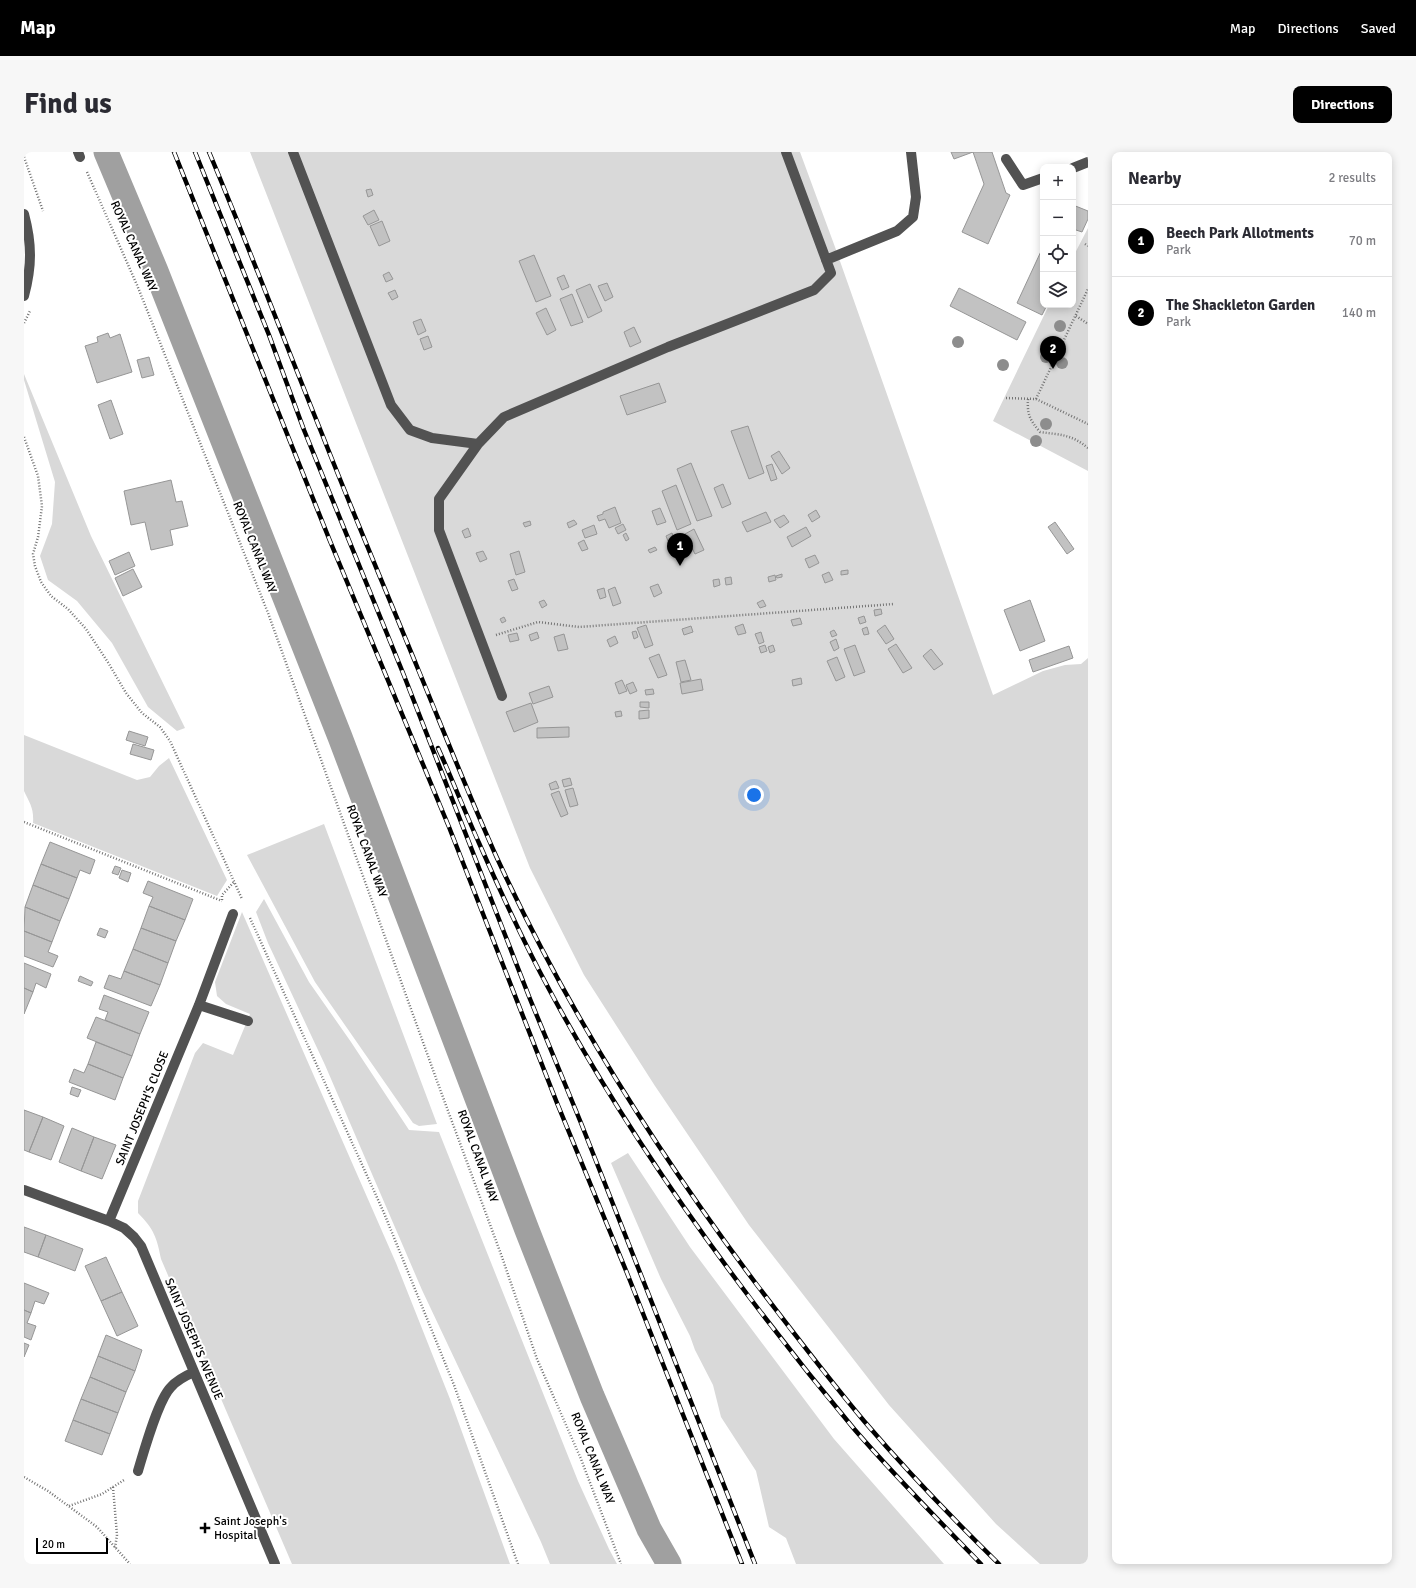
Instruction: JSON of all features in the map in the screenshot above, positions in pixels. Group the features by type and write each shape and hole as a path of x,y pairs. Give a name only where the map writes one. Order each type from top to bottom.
{"street":[{"path":"293,152 391,405 410,430 432,438 478,444"},
{"path":"502,696 439,530 439,499 478,444 504,417 668,347 814,290 831,273 786,152"},
{"path":"826,260 897,231 913,217 916,197 911,152"},
{"path":"1006,159 1023,185 1040,179"},
{"path":"1076,167 1088,162"},
{"path":"24,214 30,241 29,278 24,296"},
{"name":"SAINT JOSEPH'S CLOSE","path":"109,1221 199,1005 233,914"},
{"path":"199,1005 248,1021"},
{"name":"SAINT JOSEPH'S AVENUE","path":"24,1190 109,1221 124,1228 141,1246 275,1564"},
{"path":"138,1471 161,1403 170,1388 183,1377 194,1372"}],"path":[{"name":"ROYAL CANAL WAY","path":"79,155 137,285 268,613 434,1074 502,1257 537,1359 581,1460 621,1564"},
{"path":"24,157 42,207"},
{"path":"1036,399 1088,289"},
{"path":"1076,316 1088,324"},
{"path":"1006,398 1036,399 1088,424"},
{"path":"1028,399 1027,410 1032,422 1040,432 1069,436 1076,439 1088,448"},
{"path":"24,437 38,476 42,506 38,537 33,554 35,566 41,582 52,596 68,609 86,629 110,664 126,693 142,713 160,727 170,741 244,903"},
{"path":"480,639 538,622 580,626 894,604"},
{"path":"24,822 225,901 233,914"},
{"path":"222,900 222,895 234,882"},
{"path":"250,917 387,1221 454,1385 518,1564"},
{"path":"69,1506 102,1494 138,1471"},
{"path":"24,1477 48,1491 97,1527 130,1564"},
{"path":"114,1487 117,1535 115,1548"}],"shaded area":[{"path":"250,152 800,152 993,695 1043,671 1065,665 1081,664 1088,658 1088,1564 1040,1564 996,1524 889,1405 749,1225 655,1086 584,975 530,868"},
{"path":"1088,228 1088,471 993,421 1048,308 1076,308 1076,251"},
{"path":"24,374 91,536 185,728 177,731 148,707 112,643 77,601 48,580 40,556 52,524 55,482 24,380"},
{"path":"24,735 137,780 150,777 159,766 169,758 227,880 217,896 33,823 32,810 24,791"},
{"path":"324,824 437,1124 419,1126 413,1123 315,982 247,855"},
{"path":"264,899 309,982 351,1042 409,1130 439,1132 578,1481 617,1564 550,1564 422,1290 325,1065 268,943 256,912"},
{"path":"242,912 396,1263 450,1399 510,1564 292,1564 161,1259 154,1234 148,1224 138,1213 138,1201 195,1053 203,1043 233,1055 250,1014 226,1004 217,996 215,982"},
{"path":"628,1153 690,1247 834,1439 944,1564 796,1564 786,1538 769,1527 756,1471 721,1417 713,1385 661,1279 611,1163"}],"building":[{"path":"951,152 973,152 954,159"},
{"path":"973,152 992,152 1006,193 1010,195 988,244 962,232 984,184"},
{"path":"371,189 373,195 368,197 366,190"},
{"path":"1076,206 1088,211 1088,219 1082,232 1076,230"},
{"path":"374,210 379,220 368,225 363,216"},
{"path":"382,221 390,241 379,246 370,226"},
{"path":"1040,253 1040,308 1046,308 1042,315 1017,303"},
{"path":"534,255 551,296 536,302 519,261"},
{"path":"389,272 393,279 386,282 383,275"},
{"path":"564,275 569,287 562,290 557,278"},
{"path":"607,283 613,297 605,301 598,286"},
{"path":"590,284 602,311 588,318 576,290"},
{"path":"959,288 1026,322 1017,340 950,306"},
{"path":"395,290 398,297 392,300 388,293"},
{"path":"572,294 583,322 571,326 560,299"},
{"path":"546,308 556,330 547,335 536,313"},
{"path":"421,319 426,331 418,335 413,322"},
{"path":"634,327 641,342 630,347 624,332"},
{"path":"108,333 110,338 120,334 132,372 97,383 85,346 98,342 97,337"},
{"path":"428,336 432,347 424,350 420,339"},
{"path":"149,357 154,375 142,378 137,360"},
{"path":"659,383 666,402 627,415 620,396"},
{"path":"111,400 123,434 110,439 98,405"},
{"path":"748,426 764,473 749,479 731,431"},
{"path":"779,451 790,468 782,474 771,456"},
{"path":"691,463 712,516 697,521 677,469"},
{"path":"772,464 777,479 771,481 766,466"},
{"path":"171,480 176,502 182,501 188,526 170,530 173,545 151,550 145,522 131,525 124,491"},
{"path":"723,484 731,504 722,508 714,488"},
{"path":"676,485 691,524 677,530 662,491"},
{"path":"615,507 621,523 609,528 605,519 599,521 597,516"},
{"path":"660,508 666,522 657,525 652,511"},
{"path":"816,510 820,517 812,522 808,515"},
{"path":"766,512 771,522 747,532 742,522"},
{"path":"784,515 789,522 780,528 774,520"},
{"path":"574,520 577,524 569,528 567,523"},
{"path":"530,521 531,525 525,527 523,523"},
{"path":"1055,522 1074,549 1067,554 1048,527"},
{"path":"623,524 626,530 618,534 615,528"},
{"path":"594,525 597,534 585,538 582,530"},
{"path":"806,527 811,536 792,547 787,537"},
{"path":"468,528 471,536 465,538 462,531"},
{"path":"694,529 704,550 695,554 685,534"},
{"path":"626,533 629,539 626,541 623,535"},
{"path":"672,533 674,538 668,541 666,536"},
{"path":"678,537 683,548 675,551 671,541"},
{"path":"584,540 588,549 582,551 578,543"},
{"path":"655,547 657,550 650,553 648,550"},
{"path":"483,551 487,559 480,562 476,553"},
{"path":"519,551 525,572 516,575 510,554"},
{"path":"129,552 135,566 115,575 109,561"},
{"path":"815,555 819,563 809,568 805,559"},
{"path":"133,569 142,587 123,596 115,578"},
{"path":"848,570 848,574 841,575 841,571"},
{"path":"829,572 833,580 825,583 822,575"},
{"path":"782,574 782,577 777,578 776,576"},
{"path":"775,575 776,580 769,582 768,577"},
{"path":"731,577 732,584 726,585 725,578"},
{"path":"514,579 518,589 512,591 508,581"},
{"path":"719,579 720,585 714,587 713,580"},
{"path":"658,584 662,593 654,597 650,587"},
{"path":"615,587 621,603 613,606 608,590"},
{"path":"604,588 606,597 600,599 597,590"},
{"path":"544,600 547,605 542,608 539,602"},
{"path":"763,600 766,606 760,608 757,603"},
{"path":"1030,600 1045,641 1020,651 1004,610"},
{"path":"881,609 882,614 875,616 874,610"},
{"path":"864,616 866,622 860,624 858,618"},
{"path":"504,617 506,621 502,623 500,619"},
{"path":"800,618 802,624 793,626 791,620"},
{"path":"743,624 746,633 738,635 735,627"},
{"path":"646,625 653,645 645,648 637,628"},
{"path":"885,625 894,639 886,644 877,631"},
{"path":"691,626 693,632 684,635 682,629"},
{"path":"867,627 869,634 864,635 862,629"},
{"path":"834,630 837,635 832,637 830,632"},
{"path":"636,631 638,637 634,639 632,632"},
{"path":"537,632 539,638 531,641 529,635"},
{"path":"761,632 764,642 759,644 755,634"},
{"path":"517,633 519,640 510,642 508,635"},
{"path":"564,634 568,649 558,651 554,637"},
{"path":"615,636 618,643 610,647 607,640"},
{"path":"836,639 839,648 834,651 830,642"},
{"path":"896,644 912,668 903,673 888,649"},
{"path":"765,645 767,651 761,653 759,647"},
{"path":"773,645 775,651 770,653 768,647"},
{"path":"855,645 865,672 854,676 844,649"},
{"path":"1069,646 1073,658 1033,672 1029,660"},
{"path":"931,649 943,664 934,670 923,656"},
{"path":"659,654 667,675 658,678 649,658"},
{"path":"837,657 845,677 836,681 827,661"},
{"path":"685,660 691,680 681,682 676,662"},
{"path":"801,678 802,684 793,686 792,680"},
{"path":"701,679 703,690 682,694 680,683"},
{"path":"622,680 627,691 619,694 615,683"},
{"path":"633,682 637,691 630,694 626,685"},
{"path":"549,686 553,697 533,704 529,693"},
{"path":"653,689 654,694 646,695 645,690"},
{"path":"640,702 649,702 649,708 640,707"},
{"path":"531,703 538,722 514,732 506,712"},
{"path":"649,710 649,718 639,719 639,711"},
{"path":"621,711 622,716 616,717 615,712"},
{"path":"569,727 569,737 537,738 537,728"},
{"path":"129,731 148,737 145,746 126,740"},
{"path":"133,744 154,750 151,760 130,754"},
{"path":"570,778 572,785 564,787 562,780"},
{"path":"556,781 559,788 551,790 549,784"},
{"path":"573,788 578,805 570,807 565,790"},
{"path":"559,791 568,814 561,817 551,794"},
{"path":"50,842 95,860 90,874 80,870 77,878 41,864"},
{"path":"41,864 77,878 69,899 33,885"},
{"path":"115,866 121,868 118,875 112,873"},
{"path":"122,870 131,873 128,882 119,878"},
{"path":"148,881 193,899 185,920 149,906 153,897 143,893"},
{"path":"33,885 69,899 60,921 25,907"},
{"path":"149,906 185,920 176,941 141,928"},
{"path":"25,907 60,921 52,942 24,931"},
{"path":"100,928 108,931 105,938 97,935"},
{"path":"141,928 176,941 168,963 133,949"},
{"path":"24,931 52,942 48,952 58,956 53,967 24,956"},
{"path":"133,949 168,963 160,985 124,971"},
{"path":"24,963 51,974 46,988 36,983 33,992 24,988"},
{"path":"124,971 160,985 151,1006 104,988 109,975 121,979"},
{"path":"80,976 93,982 91,986 78,981"},
{"path":"24,988 33,992 24,1014"},
{"path":"104,995 149,1012 140,1034 105,1020 108,1012 99,1009"},
{"path":"96,1017 140,1034 132,1056 87,1038"},
{"path":"96,1042 132,1056 123,1078 88,1064"},
{"path":"88,1064 123,1078 115,1100 69,1082 74,1069 84,1073"},
{"path":"72,1087 81,1090 78,1097 70,1094"},
{"path":"24,1110 43,1117 29,1152 24,1150"},
{"path":"43,1117 64,1126 51,1160 29,1152"},
{"path":"72,1128 94,1137 81,1171 59,1162"},
{"path":"94,1137 116,1145 102,1179 81,1171"},
{"path":"24,1227 46,1235 38,1257 24,1252"},
{"path":"46,1235 83,1249 75,1271 38,1257"},
{"path":"106,1257 122,1292 101,1301 85,1266"},
{"path":"24,1283 49,1293 44,1304 35,1301 31,1313 24,1310"},
{"path":"122,1292 138,1326 117,1336 101,1301"},
{"path":"24,1310 31,1313 27,1323 36,1326 31,1340 24,1337"},
{"path":"106,1335 142,1350 135,1371 98,1356"},
{"path":"24,1343 29,1345 24,1357"},
{"path":"98,1356 135,1371 126,1392 90,1377"},
{"path":"90,1377 126,1392 118,1413 81,1399"},
{"path":"81,1399 118,1413 110,1434 73,1420"},
{"path":"73,1420 110,1434 102,1455 65,1441"}],"waterway":[{"path":"106,152 156,271 340,737 527,1230 592,1396 649,1529 669,1564"}],"railway":[{"path":"174,152 330,541 449,827 557,1103 627,1273 742,1564"},
{"path":"195,152 269,335 304,430 403,673 530,999 581,1123 755,1564"},
{"path":"209,152 476,811 524,915 553,970 584,1025 649,1132 720,1235 796,1337 880,1439 930,1494 999,1564"},
{"path":"438,748 496,880 540,973 595,1071 669,1186 763,1315 855,1430 981,1564"}],"place":[{"name":"The Shackleton Garden","path":"1053,369"},
{"name":"Beech Park Allotments","path":"680,566"},
{"name":"Saint Joseph's Hospital","path":"205,1528"}]}
